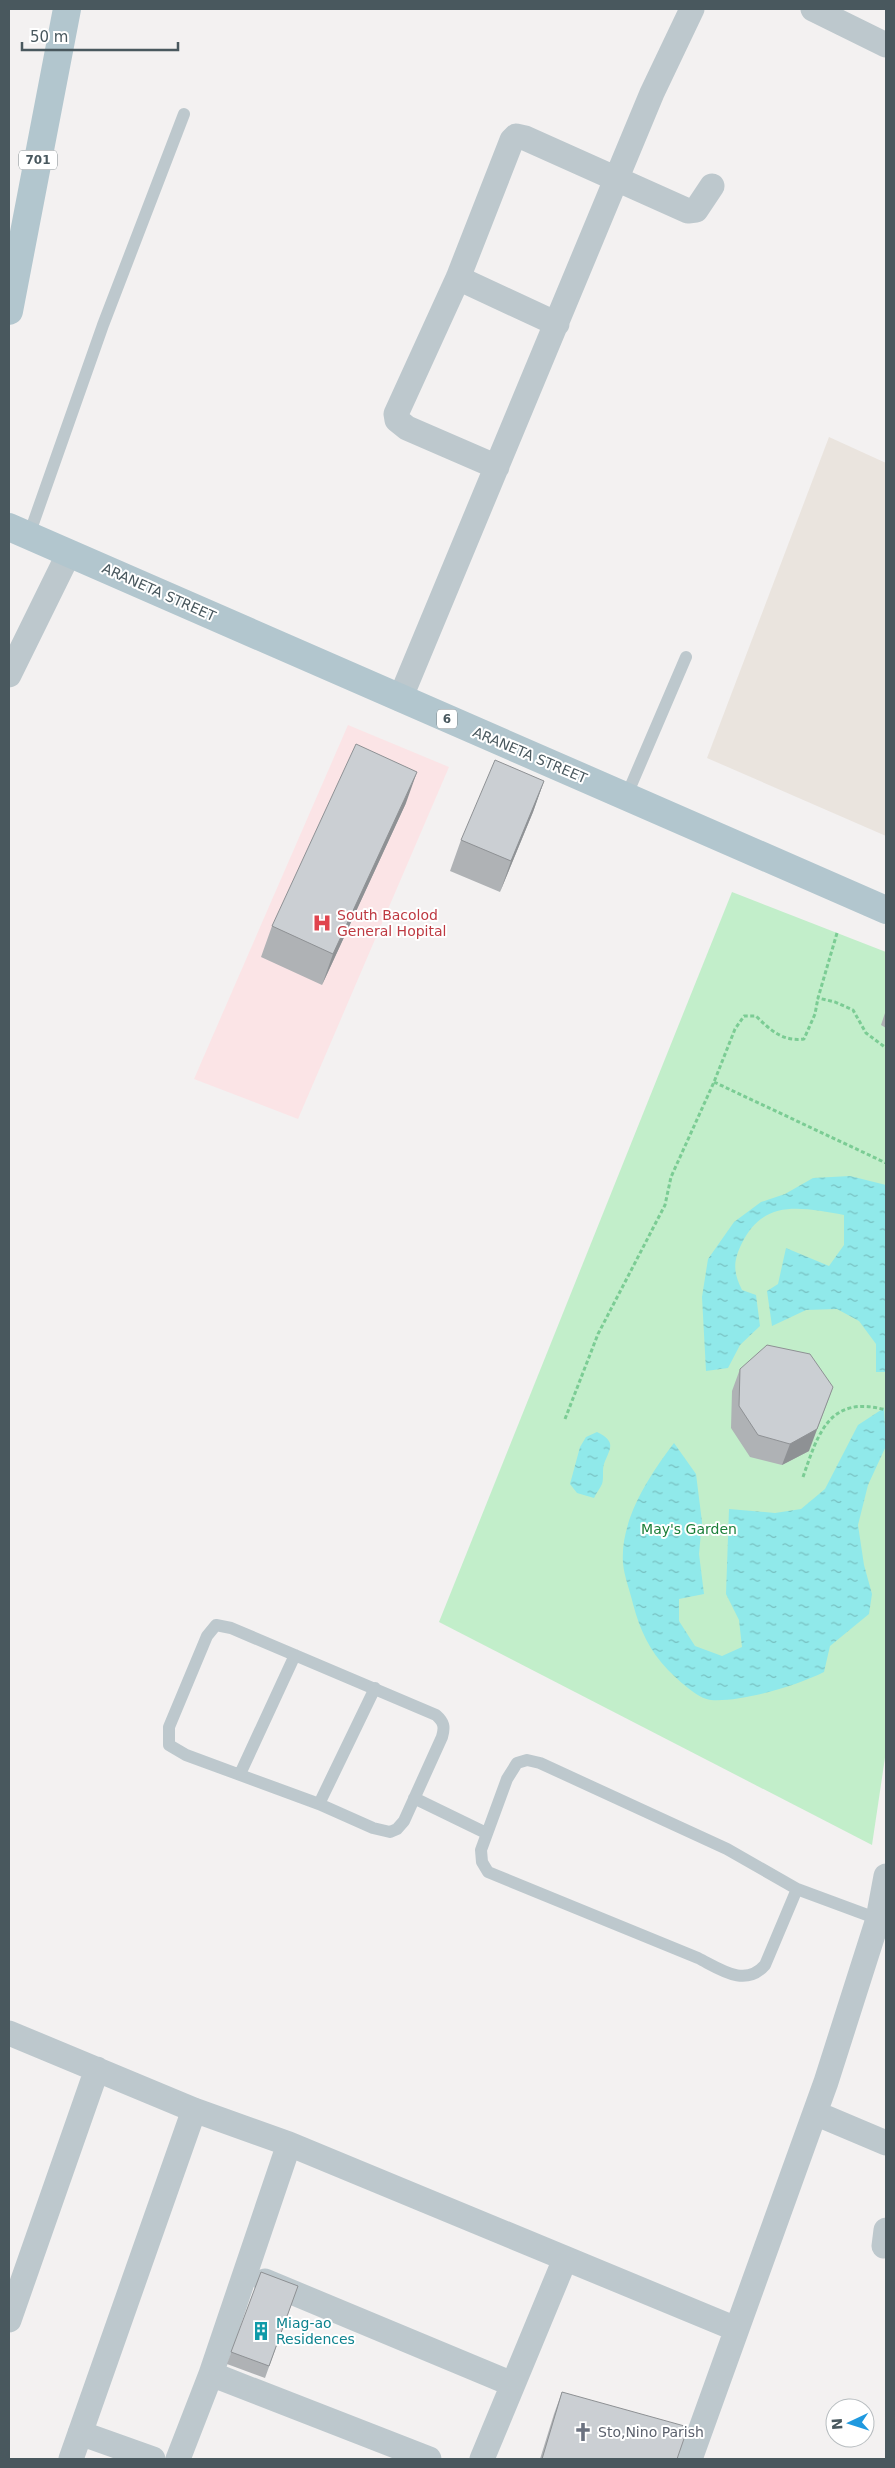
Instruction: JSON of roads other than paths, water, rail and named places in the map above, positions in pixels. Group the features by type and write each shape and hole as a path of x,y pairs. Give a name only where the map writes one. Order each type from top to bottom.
{"main road":[{"name":"701","path":"9,311 67,9"},
{"name":"ARANETA STREET","path":"19,531 886,910"}],"street":[{"path":"400,698 652,93 692,9"},
{"path":"823,11 886,45"},
{"path":"497,467 407,428 397,420 396,414 458,278 512,140 516,136 525,138 688,212 696,210 712,186"},
{"path":"458,278 557,324"},
{"path":"9,675 69,553"},
{"path":"690,2459 815,2113 878,1919 886,1876"},
{"path":"9,2032 194,2110 289,2144 736,2329"},
{"path":"9,2320 97,2069"},
{"path":"71,2459 194,2110"},
{"path":"815,2113 886,2142"},
{"path":"178,2459 211,2374 289,2144"},
{"path":"482,2459 565,2259"},
{"path":"245,2272 512,2384"},
{"path":"211,2374 430,2459"},
{"path":"80,2433 153,2459"}],"lane":[{"path":"19,531 184,114"},
{"path":"626,797 686,657"},
{"path":"216,1625 295,1655 436,1715 444,1724 442,1737 404,1821 397,1829 390,1832 373,1828 319,1804 186,1754 168,1745 169,1727 207,1636 216,1625"},
{"path":"240,1774 295,1655"},
{"path":"319,1804 375,1688"},
{"path":"797,1889 765,1965 758,1973 746,1976 732,1974 698,1958 488,1872 482,1862 481,1850 486,1832 517,1763 527,1760 540,1763 727,1849 797,1889 878,1919"},
{"path":"414,1798 486,1832"}],"water":[{"path":"850,1176 886,1185 886,1372 876,1372 876,1344 859,1321 837,1309 806,1310 772,1326 767,1291 778,1284 786,1248 829,1266 844,1245 844,1215 800,1209 773,1213 761,1219 751,1229 742,1243 735,1266 737,1278 742,1290 756,1295 760,1326 740,1345 728,1368 706,1371 702,1297 708,1259 734,1222 761,1202 785,1194 813,1178"},
{"path":"884,1408 886,1446 868,1485 858,1525 864,1565 872,1594 869,1614 830,1646 824,1672 784,1688 753,1696 711,1700 700,1696 668,1670 650,1647 639,1622 627,1584 623,1563 626,1531 631,1515 646,1484 674,1443 696,1474 702,1522 699,1554 704,1594 679,1599 679,1621 695,1646 722,1656 742,1647 739,1620 726,1594 729,1509 775,1513 801,1509 825,1489 858,1425"},
{"path":"597,1432 610,1442 610,1449 603,1466 602,1484 594,1498 577,1493 570,1484 580,1447 586,1437"}],"place":[{"name":"South Bacolod General Hopital","path":"322,923"},
{"name":"Miag-ao Residences","path":"261,2331"},
{"name":"Sto,Nino Parish","path":"583,2432"}],"park label":[{"name":"May's Garden","path":"689,1529"}]}
